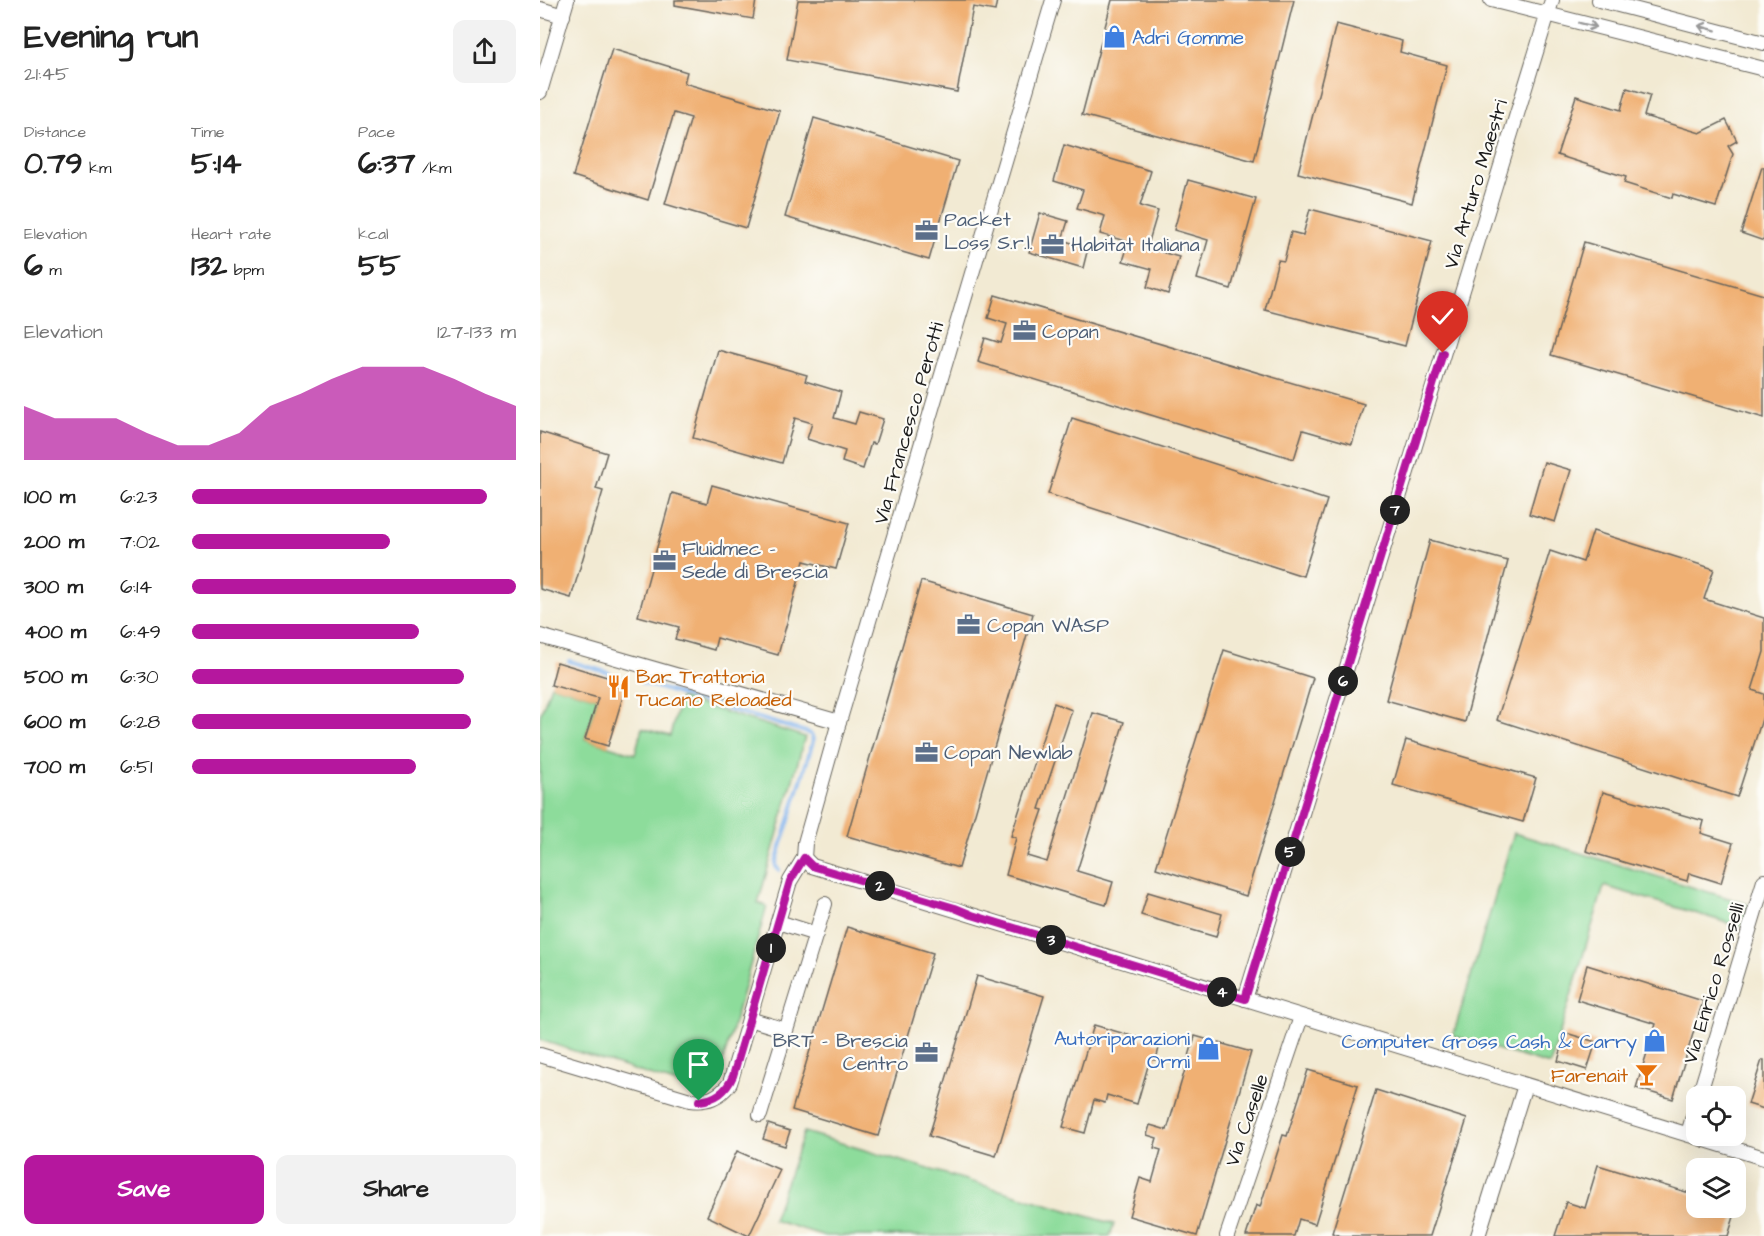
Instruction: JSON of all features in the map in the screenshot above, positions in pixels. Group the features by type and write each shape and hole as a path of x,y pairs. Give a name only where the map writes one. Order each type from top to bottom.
{"street":[{"path":"540,92 567,0"},
{"name":"Via Francesco Perotti","path":"804,858 805,843 839,722 1053,0"},
{"path":"1491,0 1764,69"},
{"name":"Via Arturo Maestri","path":"1245,999 1552,0"},
{"path":"1599,0 1764,43"},
{"path":"540,9 562,16"},
{"path":"540,636 839,722"},
{"path":"540,1054 690,1100 708,1100 724,1091 729,1083 790,881 804,858 812,866 1686,1133"},
{"name":"Via Enrico Rosselli","path":"1702,1086 1764,881"},
{"path":"760,1115 825,904"},
{"path":"778,922 816,934"},
{"name":"Via Caselle","path":"1227,1236 1301,1017"},
{"path":"749,1019 786,1030"},
{"path":"1478,1236 1525,1085"},
{"path":"1726,1146 1764,1158"}],"green space":[{"path":"551,685 598,698 585,739 635,754 642,728 670,736 680,698 805,737 758,903 767,906 718,1079 707,1087 693,1089 540,1040 540,716"},
{"path":"1514,833 1748,904 1742,927 1604,886 1550,1065 1453,1036"},
{"path":"804,1132 1114,1224 1110,1236 825,1236 773,1220"}],"building":[{"path":"675,0 756,0 753,19 675,5"},
{"path":"798,0 997,0 995,11 973,7 957,92 787,60"},
{"path":"1112,0 1294,0 1254,161 1082,115"},
{"path":"1336,24 1402,41 1400,52 1447,65 1412,203 1298,173"},
{"path":"612,49 687,72 684,83 780,111 746,228 665,204 691,118 674,113 648,200 573,176"},
{"path":"1627,88 1650,95 1644,116 1700,133 1726,120 1737,141 1728,146 1733,154 1716,207 1673,194 1672,198 1624,183 1626,177 1557,155 1576,96 1621,110"},
{"path":"814,118 958,161 929,260 785,217"},
{"path":"1064,145 1151,171 1140,206 1158,211 1147,248 1179,257 1168,294 1147,287 1152,269 1123,261 1129,242 1100,234 1105,216 1077,208 1083,190 1054,181"},
{"path":"1762,167 1764,168 1764,241 1741,233"},
{"path":"1188,180 1256,199 1231,289 1197,279 1208,240 1174,230"},
{"path":"1310,209 1432,241 1405,346 1265,310 1278,260 1284,261 1291,232 1303,235"},
{"name":"Habitat Italiana","path":"1040,213 1068,221 1062,240 1088,248 1083,268 1029,252"},
{"path":"1584,242 1764,295 1764,418 1551,355"},
{"path":"995,295 1364,404 1352,444 1303,430 1294,459 978,362 985,338 1001,343 1007,324 988,318"},
{"path":"718,350 807,375 805,381 841,392 834,418 855,424 859,412 883,419 875,444 871,443 863,469 842,462 845,451 807,439 812,423 795,418 782,463 693,438"},
{"path":"1072,418 1327,500 1303,576 1048,494"},
{"path":"540,432 607,453 596,489 603,491 571,598 540,589"},
{"path":"1544,462 1571,470 1555,522 1529,514"},
{"path":"712,485 849,523 836,569 804,561 778,655 717,638 714,650 675,639 679,627 638,616 672,493 707,503"},
{"path":"1593,531 1714,569 1704,599 1764,618 1764,652 1752,690 1764,694 1764,713 1737,797 1497,720 1550,551 1583,562"},
{"path":"1430,540 1508,561 1465,722 1386,700"},
{"path":"921,581 1033,614 959,868 847,836"},
{"path":"1224,650 1313,678 1246,896 1156,868"},
{"path":"557,662 627,683 608,746 585,739 598,698 551,685"},
{"path":"1054,703 1072,710 1039,809 1043,810 1027,856 1047,862 1093,713 1124,722 1077,871 1113,882 1106,905 1006,875 1016,838 1011,836"},
{"path":"1406,740 1536,778 1523,822 1393,785"},
{"path":"1603,792 1704,821 1701,833 1733,843 1721,883 1689,873 1687,881 1586,851"},
{"path":"1148,892 1222,914 1216,937 1141,915"},
{"path":"847,927 933,953 878,1136 792,1110"},
{"path":"1587,965 1703,1001 1673,1099 1636,1088 1656,1024 1577,1000"},
{"path":"977,976 1044,996 996,1156 929,1136"},
{"path":"1094,1025 1160,1044 1156,1060 1150,1059 1137,1104 1107,1095 1105,1103 1094,1100 1085,1133 1063,1127"},
{"path":"1566,1033 1596,1042 1587,1070 1558,1061"},
{"path":"1195,1036 1251,1052 1197,1236 1129,1216 1140,1178 1152,1182 1161,1150 1154,1148 1157,1138 1147,1135 1150,1125 1167,1130"},
{"path":"1762,1060 1764,1060 1764,1109 1748,1104"},
{"path":"1308,1070 1358,1085 1315,1224 1299,1219 1294,1236 1246,1236 1256,1205 1260,1207 1283,1135 1287,1136"},
{"path":"1376,1090 1467,1119 1430,1236 1341,1236 1332,1233"},
{"path":"768,1124 790,1131 785,1146 763,1139"},
{"path":"737,1151 780,1170 749,1236 707,1216"},
{"path":"1598,1165 1686,1192 1686,1218 1734,1218 1728,1236 1555,1236 1566,1202 1585,1208"}],"waterway":[{"path":"569,661 609,673"},
{"path":"642,683 809,733 812,736 813,741 776,863 779,870"}],"place":[{"name":"Adri Gomme","path":"1114,37"},
{"name":"Packet Loss S.r.l.","path":"926,230"},
{"name":"Habitat Italiana","path":"1053,244"},
{"name":"Copan","path":"1024,331"},
{"name":"Fluidmec - Sede di Brescia","path":"664,560"},
{"name":"Copan WASP","path":"969,625"},
{"name":"Bar Trattoria Tucano Reloaded","path":"618,687"},
{"name":"Copan Newlab","path":"926,752"},
{"name":"Computer Gross Cash & Carry","path":"1655,1041"},
{"name":"Autoriparazioni Ormi","path":"1208,1049"},
{"name":"BRT - Brescia Centro","path":"926,1052"},
{"name":"Farenait","path":"1646,1075"}],"route":[{"path":"699,1101 708,1100 724,1091 733,1076 790,881 804,858 812,866 955,908 1245,999 1443,353"}]}
